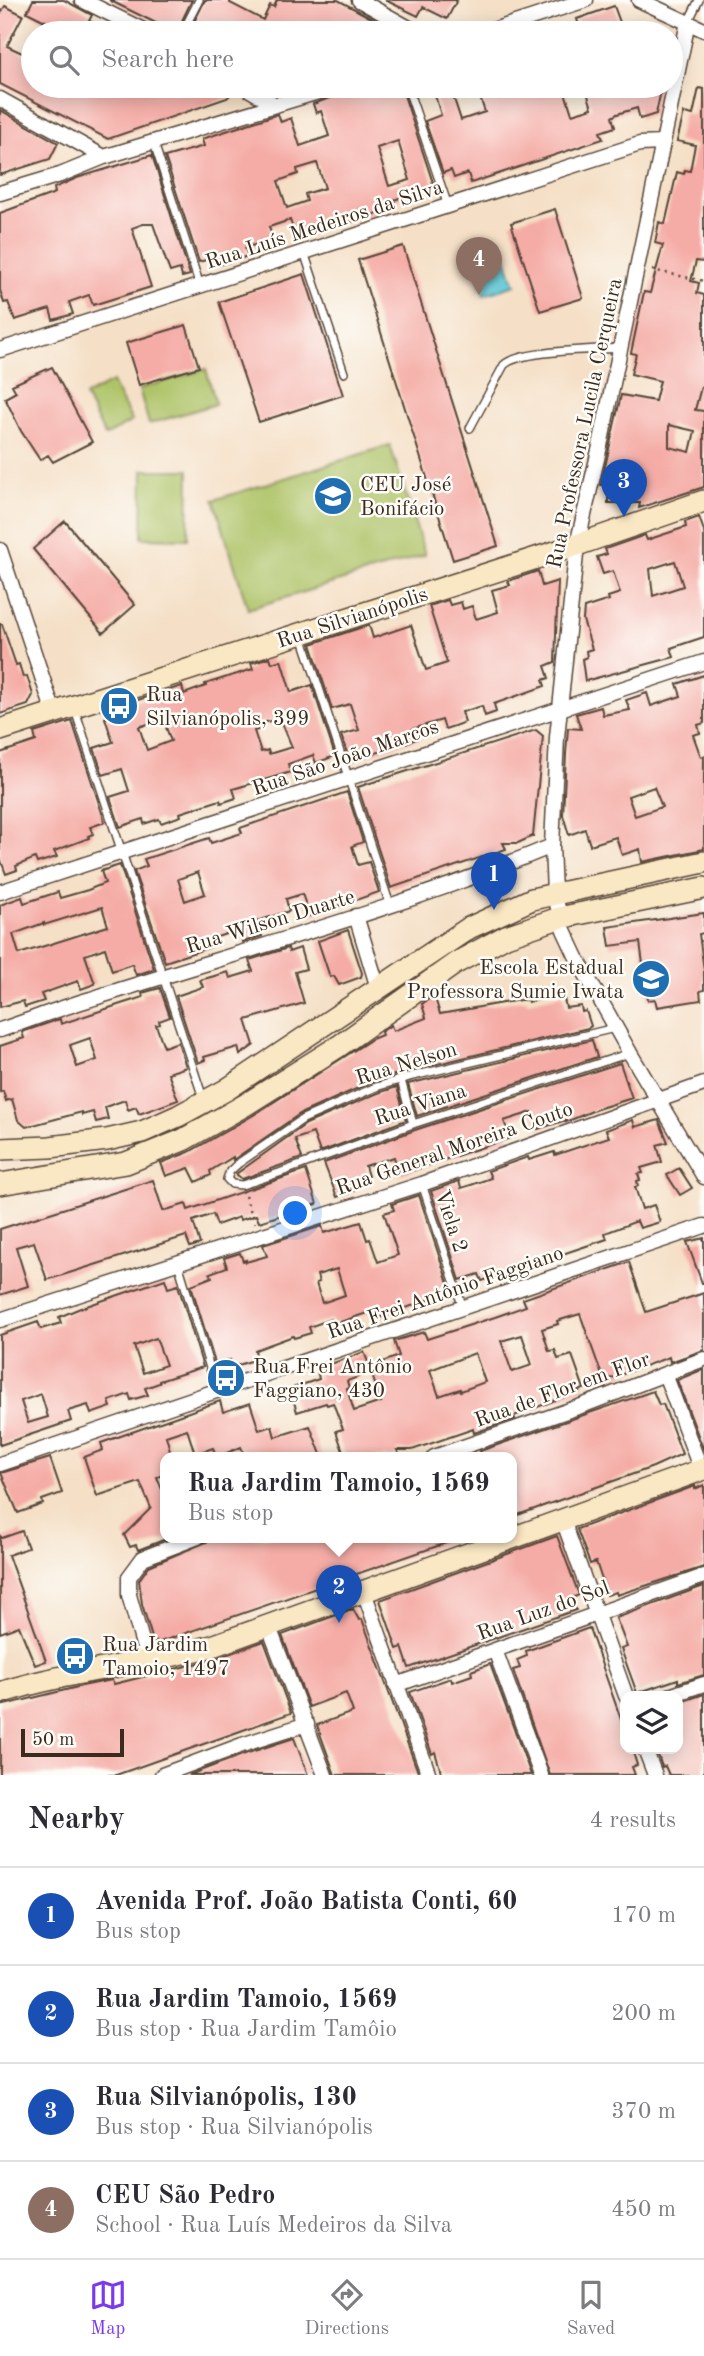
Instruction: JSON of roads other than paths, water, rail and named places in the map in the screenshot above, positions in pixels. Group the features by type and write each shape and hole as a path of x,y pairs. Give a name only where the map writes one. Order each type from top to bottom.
{"main road":[{"name":"Rua Silvianópolis","path":"0,730 577,545 704,501"},
{"path":"0,1149 64,1146 124,1136 166,1121 204,1101 314,1033 351,1005 469,928 504,911 554,893 704,862"},
{"path":"0,1184 126,1163 183,1140 339,1046 470,954 506,936 559,918 704,888"},
{"path":"517,1534 564,1520 703,1469"},
{"path":"0,1693 43,1680 148,1662 212,1646 364,1592 486,1543"}],"street":[{"path":"82,0 125,21"},
{"path":"359,0 397,21"},
{"path":"521,21 586,0"},
{"path":"639,0 704,30"},
{"name":"Rua Professora Lucila Cerqueira","path":"683,45 688,22"},
{"path":"264,98 276,105"},
{"path":"0,194 60,175 104,157 299,98"},
{"name":"Rua Professora Lucila Cerqueira","path":"672,98 621,348 577,545 557,737 552,846 554,893 559,918 579,962 629,1053 704,1177"},
{"path":"0,99 104,157"},
{"name":"Rua Luís Medeiros da Silva","path":"0,350 640,144 662,143"},
{"path":"0,550 64,710"},
{"name":"Rua São João Marcos","path":"0,892 704,662"},
{"name":"Rua Wilson Duarte","path":"0,1030 390,905 497,869 552,846"},
{"path":"356,916 379,988"},
{"name":"Rua General Moreira Couto","path":"0,1320 422,1184 704,1084"},
{"name":"Rua Frei Antônio Faggiano","path":"0,1464 704,1226"},
{"name":"Rua de Flor em Flor","path":"459,1452 704,1359"},
{"path":"665,1374 703,1469"},
{"path":"564,1520 624,1691"},
{"path":"148,1662 129,1595 129,1577 143,1558 182,1543"},
{"name":"Rua Luz do Sol","path":"396,1685 704,1576"},
{"path":"364,1592 429,1775"},
{"path":"268,1627 325,1775"},
{"path":"495,1650 541,1775"},
{"path":"683,1691 704,1684"},
{"path":"162,1775 307,1724"},
{"path":"647,1754 655,1775"}],"lane":[{"path":"188,21 199,0"},
{"path":"688,22 698,0"},
{"path":"411,98 448,206"},
{"path":"154,143 201,286"},
{"path":"304,252 344,373"},
{"path":"470,428 504,365 510,359 621,348"},
{"path":"301,634 390,905"},
{"path":"64,710 121,851 204,1101"},
{"name":"Rua Nelson","path":"242,1185 229,1182 227,1176 239,1163 303,1119 376,1087 544,1043 615,1028"},
{"name":"Rua Viana","path":"242,1185 629,1053"},
{"path":"401,1080 413,1125"},
{"name":"Viela 2","path":"422,1184 463,1308"},
{"path":"178,1263 217,1391"}],"water":[{"path":"499,238 515,285 484,295 468,248"}],"place":[{"name":"CEU São Pedro","path":"479,295"},
{"name":"CEU José Bonifácio","path":"333,496"},
{"name":"Rua Silvianópolis, 130","path":"624,517"},
{"name":"Rua Silvianópolis, 399","path":"119,706"},
{"name":"Avenida Prof. João Batista Conti, 60","path":"494,910"},
{"name":"Escola Estadual Professora Sumie Iwata","path":"651,979"},
{"name":"Rua Frei Antônio Faggiano, 430","path":"226,1378"},
{"name":"Rua Jardim Tamoio, 1569","path":"339,1623"},
{"name":"Rua Jardim Tamoio, 1497","path":"75,1656"}]}
